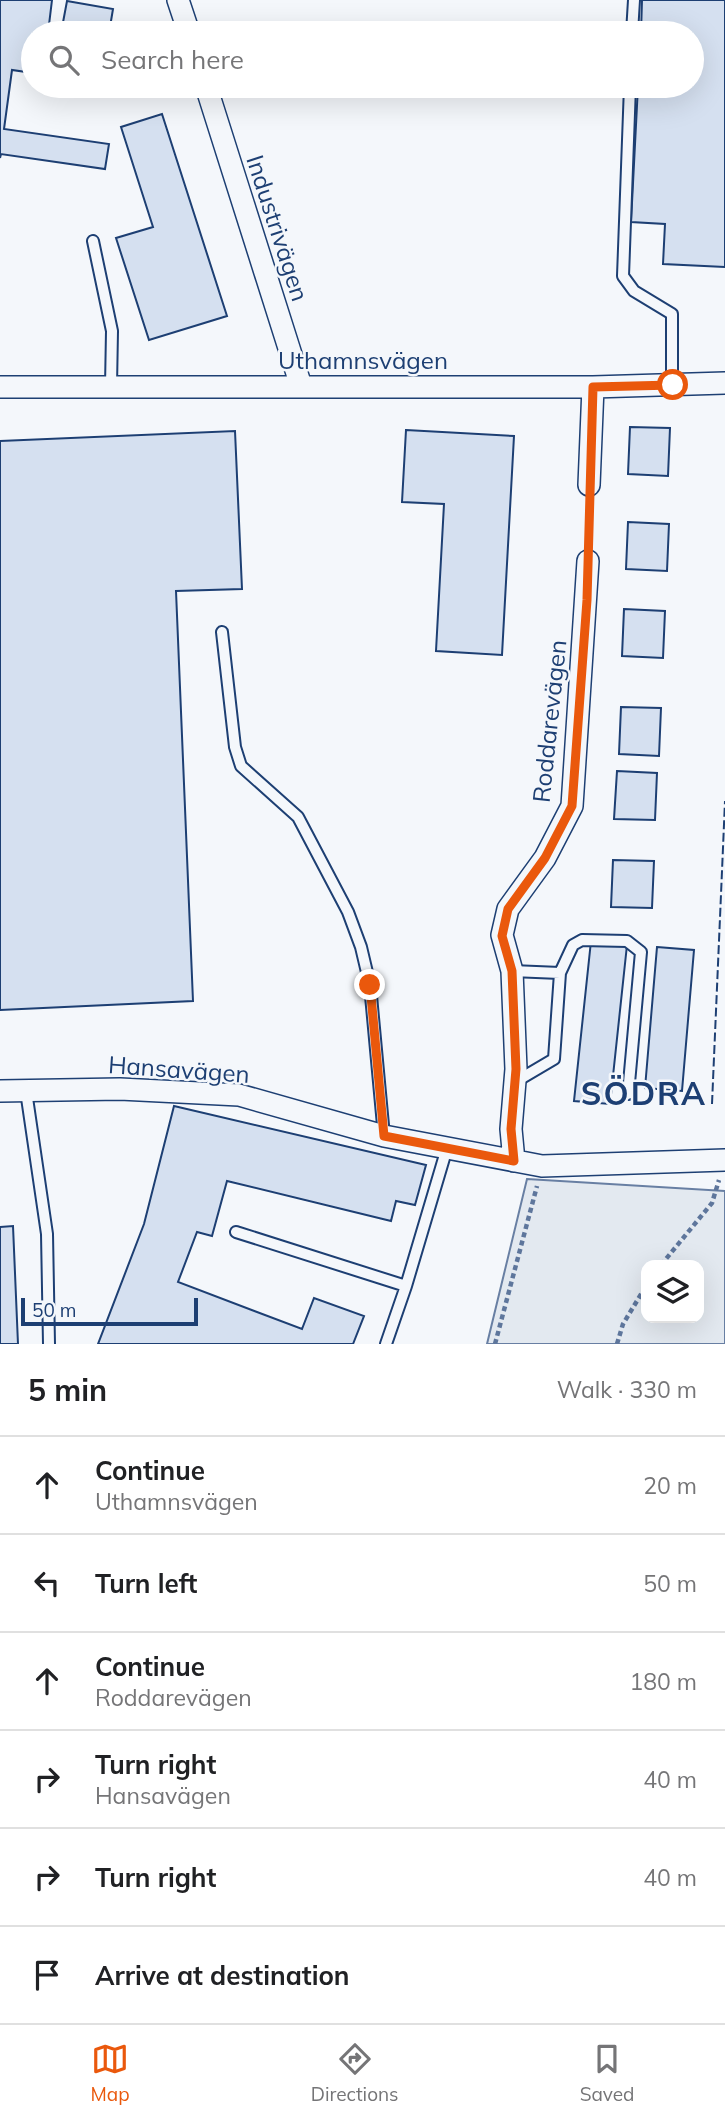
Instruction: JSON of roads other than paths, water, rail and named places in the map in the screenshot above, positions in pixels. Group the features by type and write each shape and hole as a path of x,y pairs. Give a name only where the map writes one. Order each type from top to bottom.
{"street":[{"path":"178,0 185,21"},
{"name":"Industrivägen","path":"210,98 301,386"},
{"name":"Uthamnsvägen","path":"0,387 593,387 725,383"},
{"path":"589,485 593,387"},
{"name":"Roddarevägen","path":"514,1161 511,1129 516,1069 512,971 502,936 508,909 545,858 572,806 588,561"},
{"name":"Hansavägen","path":"0,1091 120,1089 239,1096 384,1136 542,1167 723,1166"}],"lane":[{"path":"633,21 634,0"},
{"path":"630,98 623,276 634,291 672,314 673,385"},
{"path":"93,241 112,331 111,386"},
{"path":"222,632 235,747 241,766 298,817 348,912 361,947 370,985 384,1136"},
{"path":"513,1084 554,1059 560,974 573,945 582,940 627,941 641,952 628,1094"},
{"path":"512,971 560,974"},
{"path":"26,1091 47,1234 50,1344"},
{"path":"386,1344 407,1286 446,1148"},
{"path":"236,1232 407,1286"}],"district":[{"name":"SÖDRA","path":"644,1093"}]}
